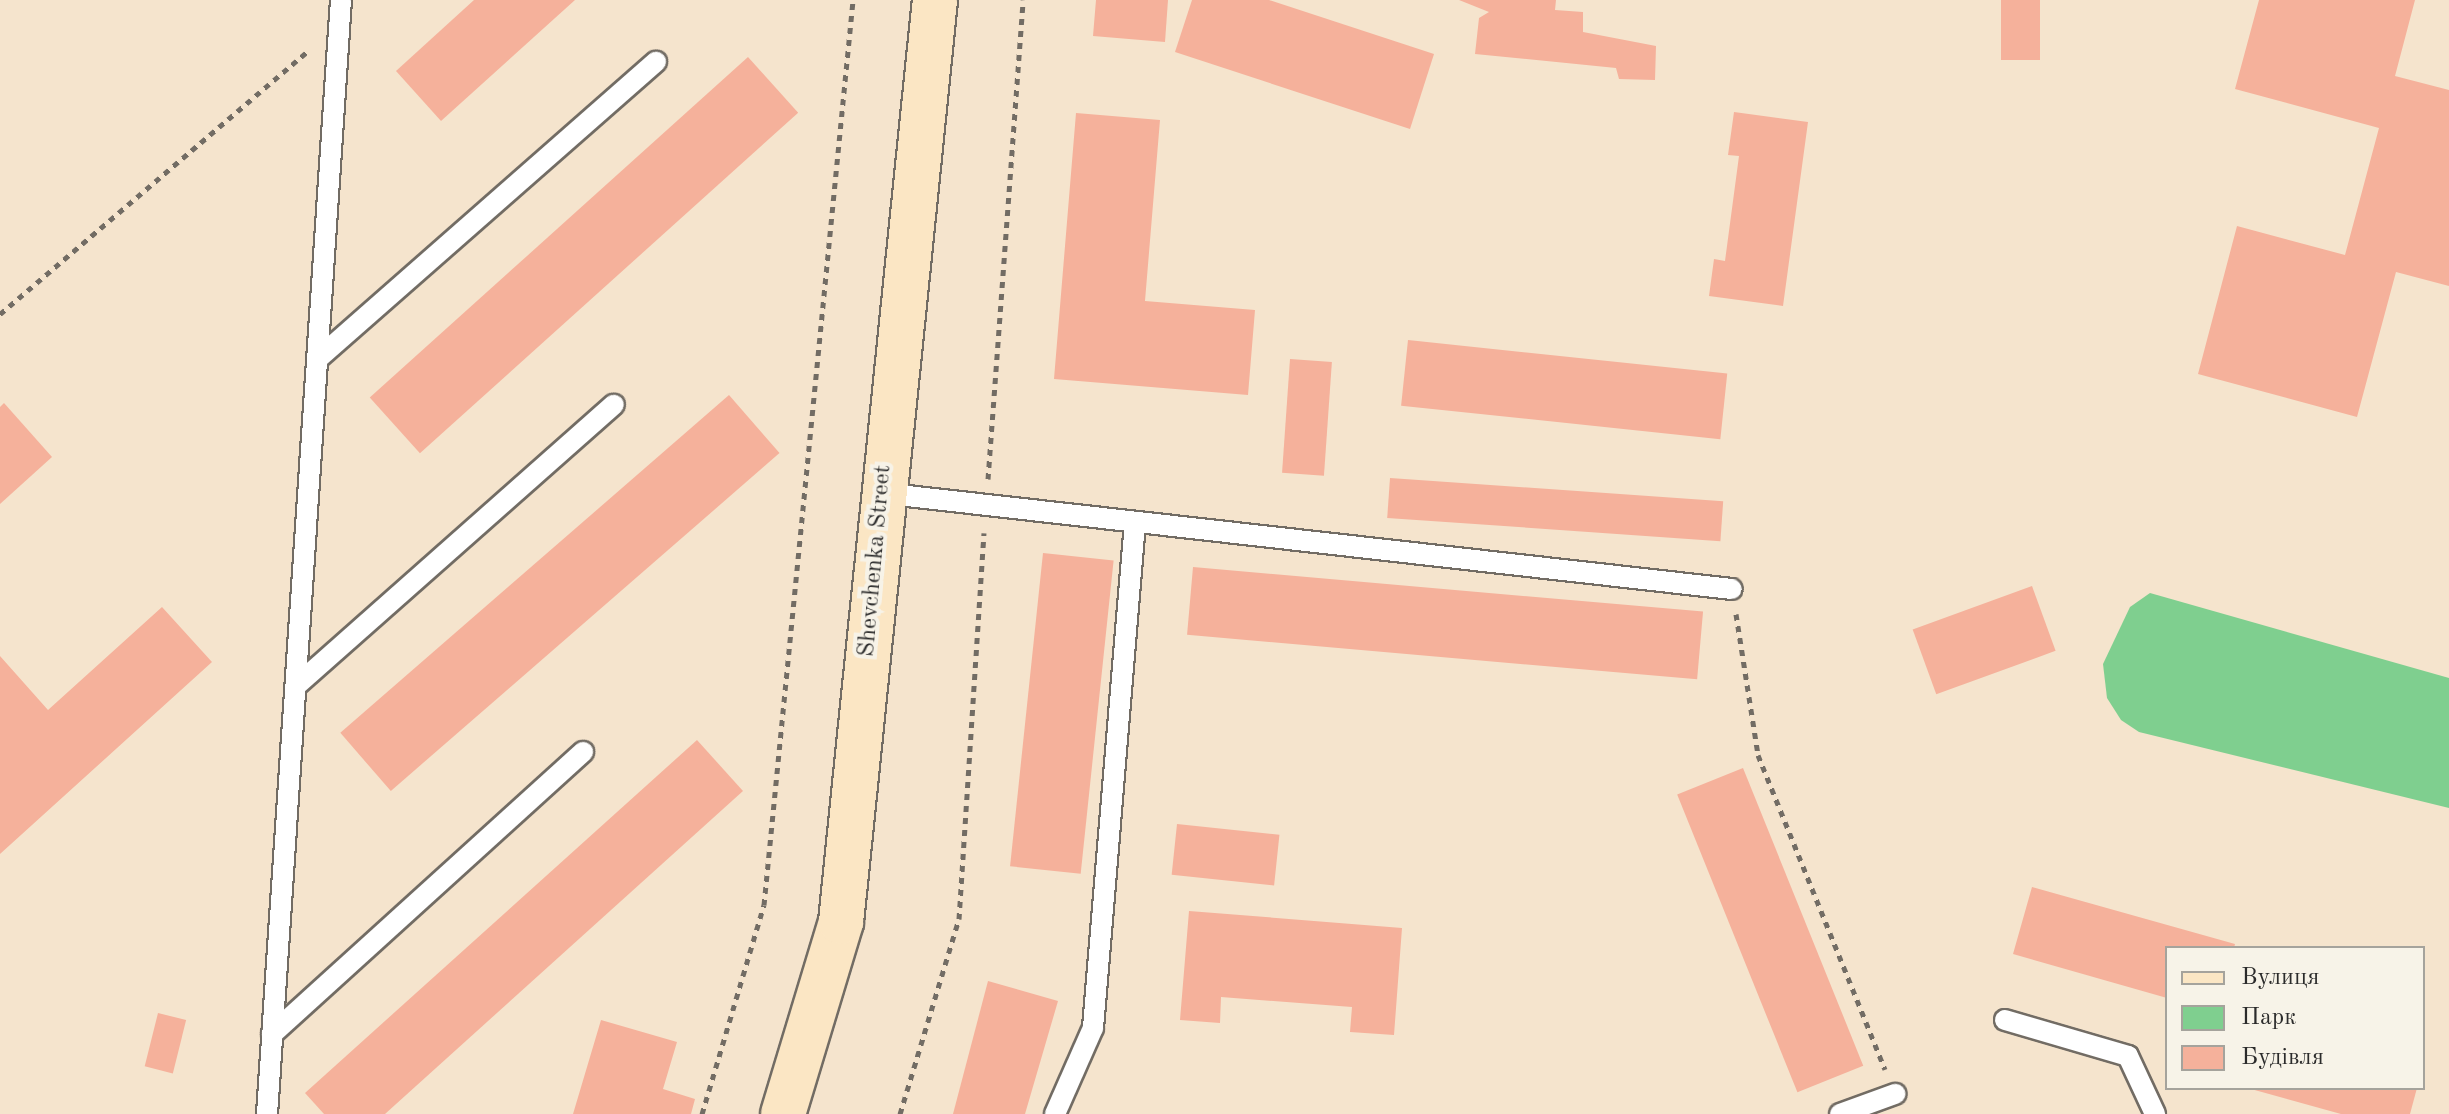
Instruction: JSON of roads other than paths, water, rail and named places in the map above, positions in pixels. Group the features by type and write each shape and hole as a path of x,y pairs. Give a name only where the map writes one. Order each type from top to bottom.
{"street":[{"name":"Shevchenka Street","path":"783,1114 841,922 881,493 935,0"}],"lane":[{"path":"267,1114 321,356 341,0"},
{"path":"321,356 656,62"},
{"path":"297,685 614,405"},
{"path":"881,493 1732,589"},
{"path":"1055,1114 1093,1028 1135,523"},
{"path":"272,1034 583,752"},
{"path":"2005,1020 2128,1056 2155,1114"},
{"path":"1840,1114 1895,1094"}]}
